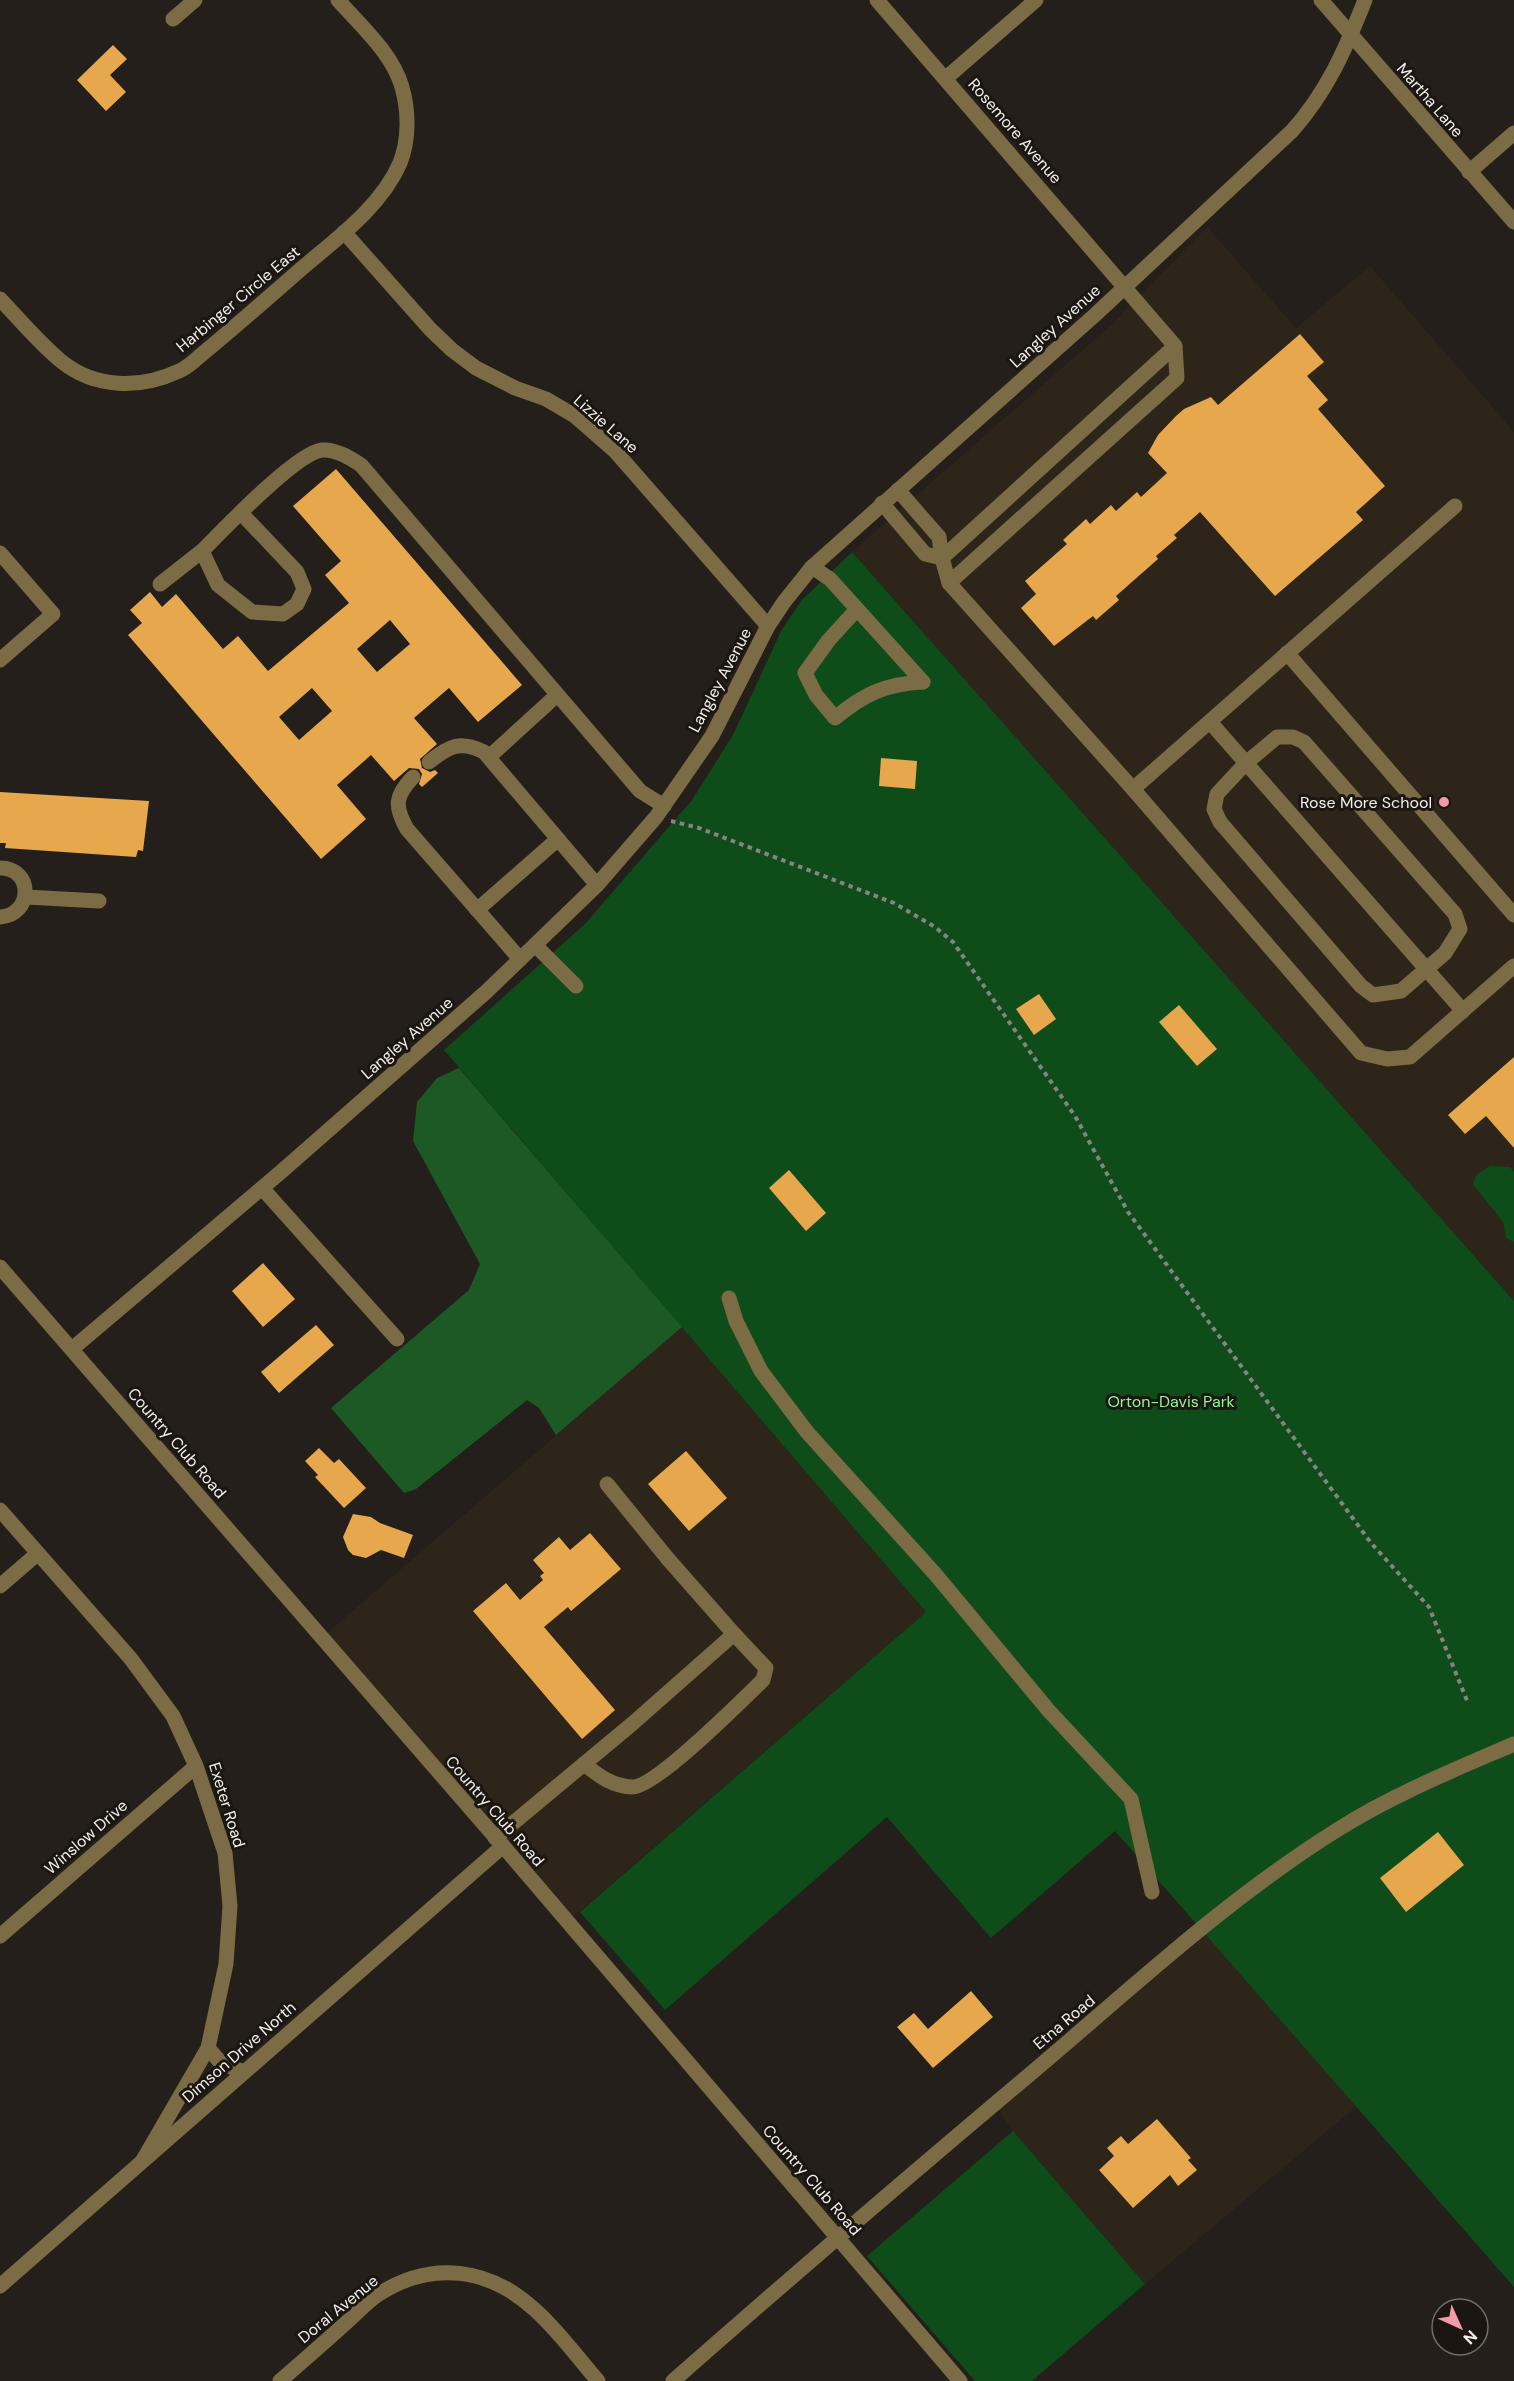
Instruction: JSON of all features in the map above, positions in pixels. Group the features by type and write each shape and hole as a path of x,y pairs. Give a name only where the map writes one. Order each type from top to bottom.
{"street":[{"path":"173,19 195,0"},
{"name":"Harbinger Circle East","path":"0,299 41,344 63,363 90,377 119,385 149,382 180,371 201,356 344,232 378,198 399,165 407,143 407,122 402,86 393,67 380,48 338,0"},
{"name":"Rosemore Avenue","path":"877,0 1175,346"},
{"path":"946,78 1036,0"},
{"name":"Martha Lane","path":"1321,0 1514,222"},
{"name":"Langley Avenue","path":"72,1349 262,1188 486,992 597,885 660,812 712,736 768,626 784,602 813,567 1125,286 1308,114 1333,75 1365,0"},
{"path":"1469,172 1514,133"},
{"name":"Lizzie Lane","path":"344,232 430,329 452,350 476,368 515,388 546,399 575,416 615,451 768,626"},
{"path":"942,558 1175,346"},
{"path":"949,583 1177,378 1175,346"},
{"path":"160,584 202,551 301,459 323,450 345,454 361,465 660,812"},
{"path":"898,490 939,537 949,583 1134,789 1361,1053 1387,1059 1410,1057 1514,966"},
{"path":"882,503 925,554 942,558"},
{"path":"1134,789 1455,506"},
{"path":"202,551 218,585 252,612 283,614 297,604 304,589 297,572 241,513"},
{"path":"0,553 53,614 0,660"},
{"path":"813,567 830,579 923,682 898,684 871,692 835,718 816,695 805,673 828,641 857,609"},
{"path":"1287,653 1514,915"},
{"path":"489,757 557,695"},
{"path":"1210,722 1463,1011"},
{"path":"1277,737 1293,737 1304,742 1455,914 1460,929 1445,953 1401,991 1373,995 1353,977 1220,822 1214,809 1216,794 1246,763 1277,737"},
{"path":"429,762 441,752 455,745 470,745 484,752 597,885"},
{"path":"412,777 401,789 397,802 399,815 407,829 520,959"},
{"path":"477,910 558,839"},
{"path":"0,868 13,870 19,875 26,889 26,897 18,911 0,917"},
{"path":"26,897 99,901"},
{"path":"535,945 576,986"},
{"path":"262,1188 397,1339"},
{"name":"Country Club Road","path":"0,1267 499,1842 960,2381"},
{"path":"729,1298 736,1321 760,1371 807,1432 936,1575 1048,1711 1131,1798 1152,1892"},
{"path":"584,1764 608,1783 635,1788 660,1774 764,1680 766,1668 668,1559 607,1484"},
{"name":"Exeter Road","path":"0,1510 131,1659 173,1716 196,1766 225,1853 230,1906 226,1964 208,2048 143,2160"},
{"path":"0,1586 37,1554"},
{"name":"Dimson Drive North","path":"0,2286 243,2072 584,1764 734,1634"},
{"name":"Etna Road","path":"673,2381 838,2237 1256,1884 1338,1829 1372,1810 1448,1772 1514,1744"},
{"name":"Winslow Drive","path":"0,1936 196,1766"},
{"path":"208,2048 221,2063 243,2072"},
{"name":"Doral Avenue","path":"280,2381 379,2294 405,2281 431,2273 464,2273 488,2279 514,2293 535,2310 598,2381"}],"path":[{"path":"660,812 894,903 935,927 953,942 1075,1116 1128,1212 1371,1543 1429,1607 1468,1703"}],"shaded area":[{"path":"1207,227 1296,328 1370,266 1514,432 1514,1301 852,552 1111,325"},
{"path":"682,1327 926,1612 565,1924 320,1639"},
{"path":"1201,1928 1357,2106 1145,2284 1013,2131 995,2104"}],"green space":[{"name":"Orton-Davis Park","path":"852,552 1514,1301 1514,2287 1115,1831 991,1938 887,1817 665,2010 580,1912 926,1612 444,1050 585,924 692,800 733,735 782,629 802,600"},
{"path":"459,1068 682,1327 556,1435 539,1408 527,1400 416,1489 404,1493 331,1408 469,1290 480,1264 413,1141 417,1102 437,1078"},
{"path":"1490,1166 1510,1167 1514,1172 1514,1242 1506,1238 1503,1222 1473,1184 1476,1175"},
{"path":"1013,2131 1145,2284 1032,2381 975,2381 867,2256"}],"building":[{"path":"113,45 127,59 110,75 126,92 106,111 77,80"},
{"path":"1300,334 1324,362 1307,376 1328,400 1318,409 1385,486 1356,512 1363,520 1275,596 1200,512 1174,535 1177,538 1156,556 1158,559 1116,596 1119,600 1096,620 1093,616 1054,646 1021,608 1036,594 1025,581 1067,544 1063,540 1086,519 1090,524 1111,505 1116,511 1137,492 1141,497 1167,473 1148,453 1158,435 1176,416 1184,409 1211,397 1218,405"},
{"path":"336,469 522,685 478,722 449,688 414,718 437,744 420,759 422,768 430,772 435,770 438,773 422,787 419,784 422,774 419,769 409,768 394,781 371,755 337,785 366,819 321,859 128,635 142,623 130,610 150,592 162,607 176,594 223,649 238,636 268,671 349,603 325,575 341,561 293,506","holes":["390,620 410,644 377,672 357,649","312,688 332,711 299,740 279,717"]},
{"path":"881,758 917,761 915,789 879,786"},
{"path":"0,792 149,801 143,851 138,850 136,857 5,848 6,843 0,843"},
{"path":"1039,994 1056,1019 1034,1035 1016,1009"},
{"path":"1179,1005 1217,1049 1197,1066 1159,1022"},
{"path":"1514,1057 1514,1148 1486,1116 1465,1134 1448,1115"},
{"path":"789,1170 826,1213 806,1231 769,1188"},
{"path":"263,1263 295,1299 263,1327 232,1291"},
{"path":"316,1325 334,1345 279,1393 261,1372"},
{"path":"319,1448 334,1463 339,1459 366,1488 344,1508 315,1477 318,1475 305,1461"},
{"path":"686,1451 727,1498 689,1531 648,1484"},
{"path":"353,1514 371,1517 380,1523 413,1535 404,1558 381,1550 366,1558 353,1555 348,1550 343,1537"},
{"path":"590,1533 621,1569 571,1611 568,1607 544,1627 615,1710 582,1739 473,1611 506,1583 520,1600 543,1580 540,1576 544,1573 533,1560 559,1537 570,1550"},
{"path":"1438,1832 1464,1865 1406,1912 1380,1878"},
{"path":"971,1991 993,2017 933,2068 897,2027 914,2013 928,2029"},
{"path":"1157,2119 1191,2158 1188,2160 1197,2170 1178,2186 1170,2175 1133,2208 1099,2170 1114,2156 1107,2148 1121,2136 1128,2144"}],"place":[{"name":"Rose More School","path":"1444,802"}]}
